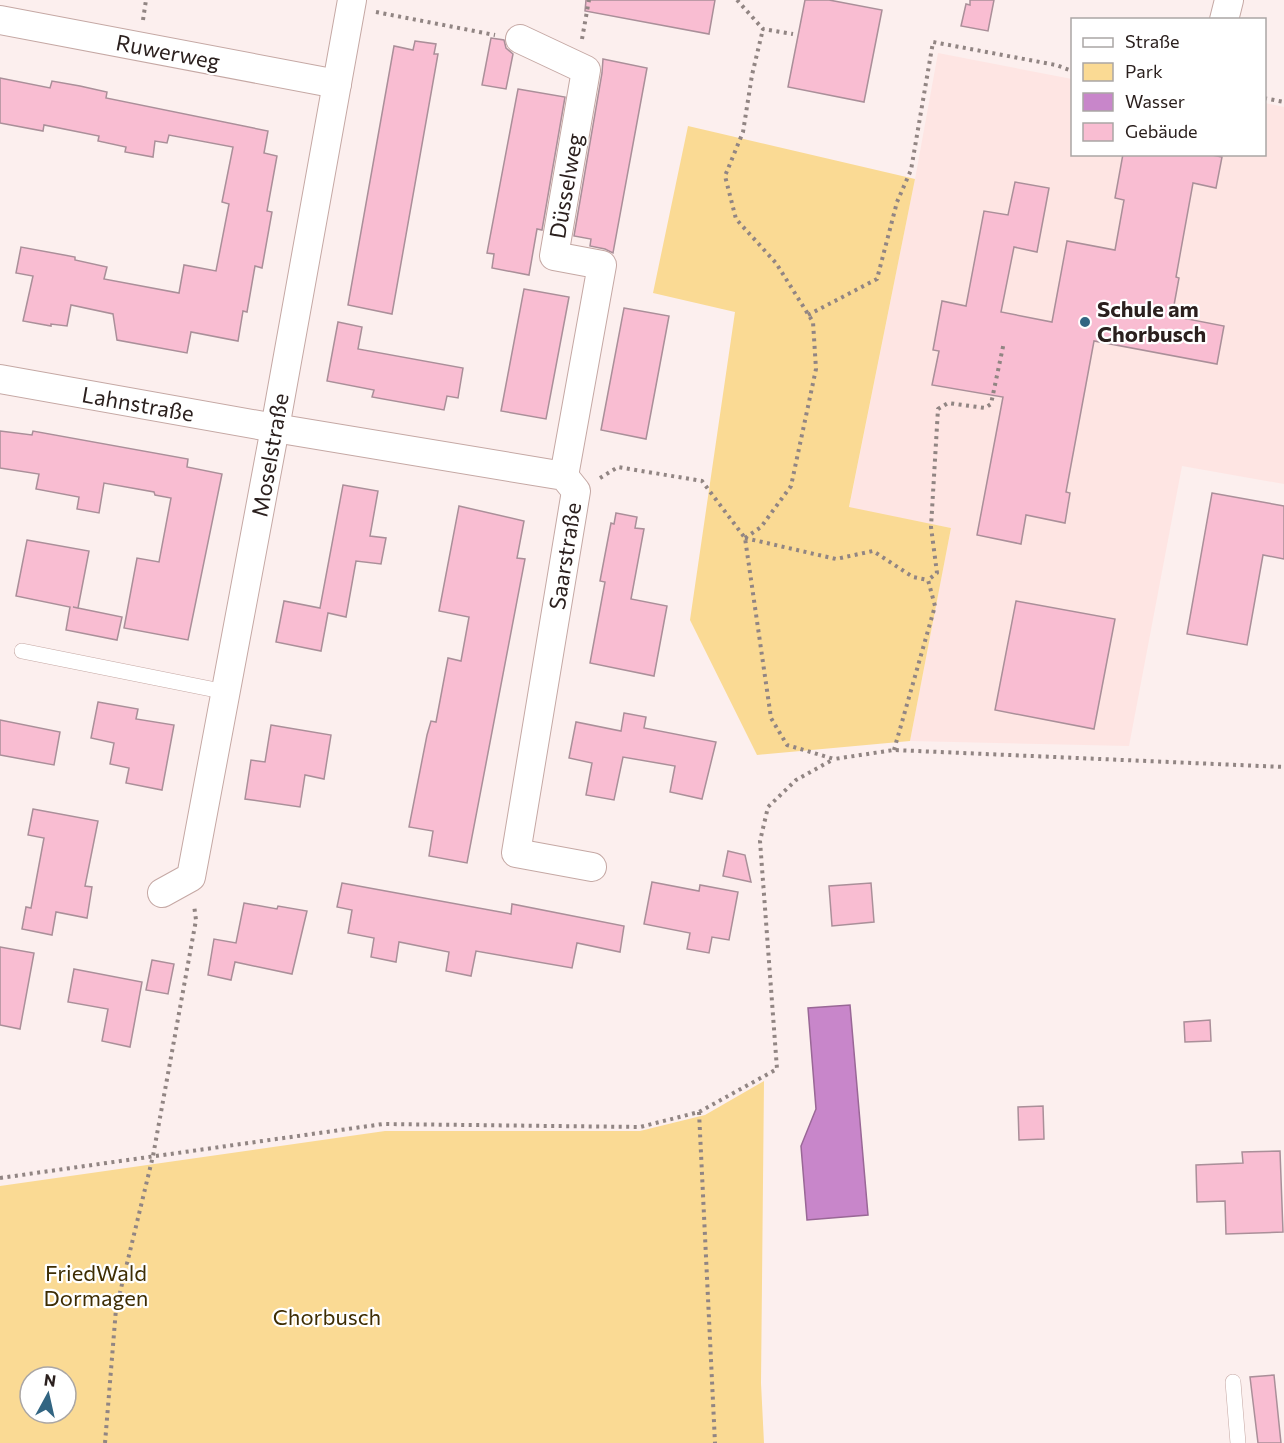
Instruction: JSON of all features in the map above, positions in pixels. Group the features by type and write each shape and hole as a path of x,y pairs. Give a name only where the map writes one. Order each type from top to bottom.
{"street":[{"path":"1224,18 1229,0"},
{"name":"Moselstraße","path":"191,877 275,429 351,3"},
{"name":"Ruwerweg","path":"0,20 337,84"},
{"name":"Düsselweg","path":"520,39 586,70 554,256 602,265 570,484"},
{"name":"Lahnstraße","path":"0,379 275,429"},
{"name":"Saarstraße","path":"275,429 570,484 516,853 592,867"},
{"path":"162,893 191,877"}],"lane":[{"path":"22,651 226,692"},
{"path":"1233,1382 1238,1443"}],"path":[{"path":"581,45 589,0"},
{"path":"737,0 763,29 794,34"},
{"path":"351,3 520,39"},
{"path":"746,538 761,527 791,486 816,369 813,322 776,263 736,219 725,176 743,132 752,75 763,29"},
{"path":"808,315 877,279 897,202 911,170 933,42 1056,65 1071,71"},
{"path":"1266,98 1284,102"},
{"path":"746,538 836,559 873,551 914,577 928,579 937,573 931,527 938,409 948,403 985,408 991,404 1004,342"},
{"path":"570,484 618,467 702,481 746,538 771,718 787,745 834,759"},
{"path":"894,750 935,606 928,579"},
{"path":"0,1178 383,1124 640,1127 699,1112 777,1069 760,841 768,807 796,780 834,759 894,750 1284,767"},
{"path":"105,1443 116,1309 153,1156 196,920 191,877"},
{"path":"699,1112 715,1443"}],"shaded area":[{"name":"Schule am Chorbusch","path":"938,53 1071,79 1071,156 1266,156 1266,103 1284,107 1284,484 1182,466 1129,746 910,741 951,528 849,508"}],"green space":[{"path":"688,126 915,179 849,507 951,528 910,741 757,755 690,620 735,312 653,293"},
{"path":"764,1081 761,1383 764,1443 0,1443 0,1186 385,1131 640,1131 705,1115"}],"water":[{"path":"850,1005 868,1215 807,1220 801,1146 816,1109 808,1008"}],"building":[{"path":"586,0 715,0 709,34 585,11"},
{"path":"805,0 829,0 882,10 864,102 788,87"},
{"path":"970,0 994,0 988,31 961,26 966,4 970,5"},
{"path":"491,38 504,40 506,48 513,54 506,89 482,85"},
{"path":"415,41 436,44 434,54 438,54 392,314 348,305 394,46 413,50"},
{"path":"603,59 647,68 613,253 590,246 591,239 574,236"},
{"path":"0,78 50,88 52,81 80,86 107,92 106,98 268,131 264,153 277,156 267,211 272,212 262,268 255,266 247,312 243,311 238,341 191,332 187,353 117,340 113,314 71,305 67,326 51,324 51,326 23,321 33,276 16,273 21,247 75,257 75,260 107,267 104,279 179,293 184,265 216,271 229,204 222,202 233,147 169,135 167,143 155,141 153,157 125,152 126,147 98,141 99,136 44,125 43,131 0,123"},
{"path":"518,89 565,97 542,230 537,229 529,275 492,268 494,254 487,253"},
{"path":"1123,156 1222,157 1216,188 1193,183 1176,277 1179,278 1172,316 1224,326 1217,364 1094,341 1066,492 1070,493 1065,523 1026,515 1021,544 977,535 1003,397 932,385 939,351 933,350 942,301 966,306 984,211 1008,215 1015,182 1049,188 1037,252 1014,247 1001,312 1052,322 1067,241 1115,250 1124,200 1115,198"},
{"path":"524,289 569,297 546,419 501,411"},
{"path":"624,308 669,316 646,439 601,430"},
{"path":"338,322 362,327 358,349 463,368 458,398 447,396 444,410 372,397 374,390 327,381"},
{"path":"0,431 32,435 33,431 188,459 187,467 222,474 188,640 124,628 137,558 159,562 171,498 155,495 154,492 104,483 99,513 77,509 79,497 36,489 39,474 0,468"},
{"path":"343,485 378,491 370,536 386,538 381,564 356,561 346,617 328,613 321,651 276,642 284,601 320,608"},
{"path":"1212,493 1284,506 1284,559 1263,555 1247,645 1187,634"},
{"path":"459,506 524,521 517,558 525,559 467,863 429,856 433,831 409,827 427,735 431,721 436,722 448,658 461,661 469,617 439,611"},
{"path":"616,513 637,517 635,528 644,529 631,599 667,606 654,676 590,663 605,582 600,581 611,523 614,524"},
{"path":"27,540 89,551 78,608 73,607 122,617 117,640 66,630 70,607 16,596"},
{"path":"1016,601 1115,619 1094,729 995,710"},
{"path":"98,702 138,709 136,719 174,725 162,790 126,783 129,768 110,764 114,743 91,738"},
{"path":"624,713 646,717 644,728 716,742 702,799 670,792 675,766 623,757 614,800 586,795 592,763 569,758 576,722 621,731"},
{"path":"0,720 60,732 54,765 0,755"},
{"path":"271,725 331,735 324,779 305,775 300,807 245,799 251,760 265,762"},
{"path":"33,809 98,821 85,886 92,887 87,918 56,912 52,935 22,929 26,907 31,908 44,838 28,835"},
{"path":"728,851 745,855 751,882 723,876"},
{"path":"652,882 699,891 700,885 738,892 729,940 712,937 709,953 687,949 690,933 644,924"},
{"path":"342,883 511,914 512,904 624,926 620,952 577,943 572,968 476,951 471,976 446,971 449,952 399,942 396,962 371,957 374,938 348,933 352,910 337,907"},
{"path":"871,883 874,922 832,926 829,886"},
{"path":"244,903 307,911 292,974 235,962 231,980 208,975 214,939 236,943"},
{"path":"0,947 34,953 20,1029 0,1025"},
{"path":"152,960 174,964 168,994 146,990"},
{"path":"74,969 142,982 130,1047 102,1041 108,1009 68,1002"},
{"path":"1210,1020 1211,1041 1185,1042 1184,1022"},
{"path":"1043,1106 1044,1139 1019,1140 1018,1107"},
{"path":"1280,1151 1283,1232 1226,1234 1225,1201 1197,1202 1196,1165 1243,1163 1242,1152"},
{"path":"1274,1375 1281,1443 1258,1443 1250,1377"}],"place":[{"name":"Schule am Chorbusch","path":"1085,322"}],"park label":[{"name":"FriedWald Dormagen","path":"96,1286"},
{"name":"Chorbusch","path":"327,1317"}]}
